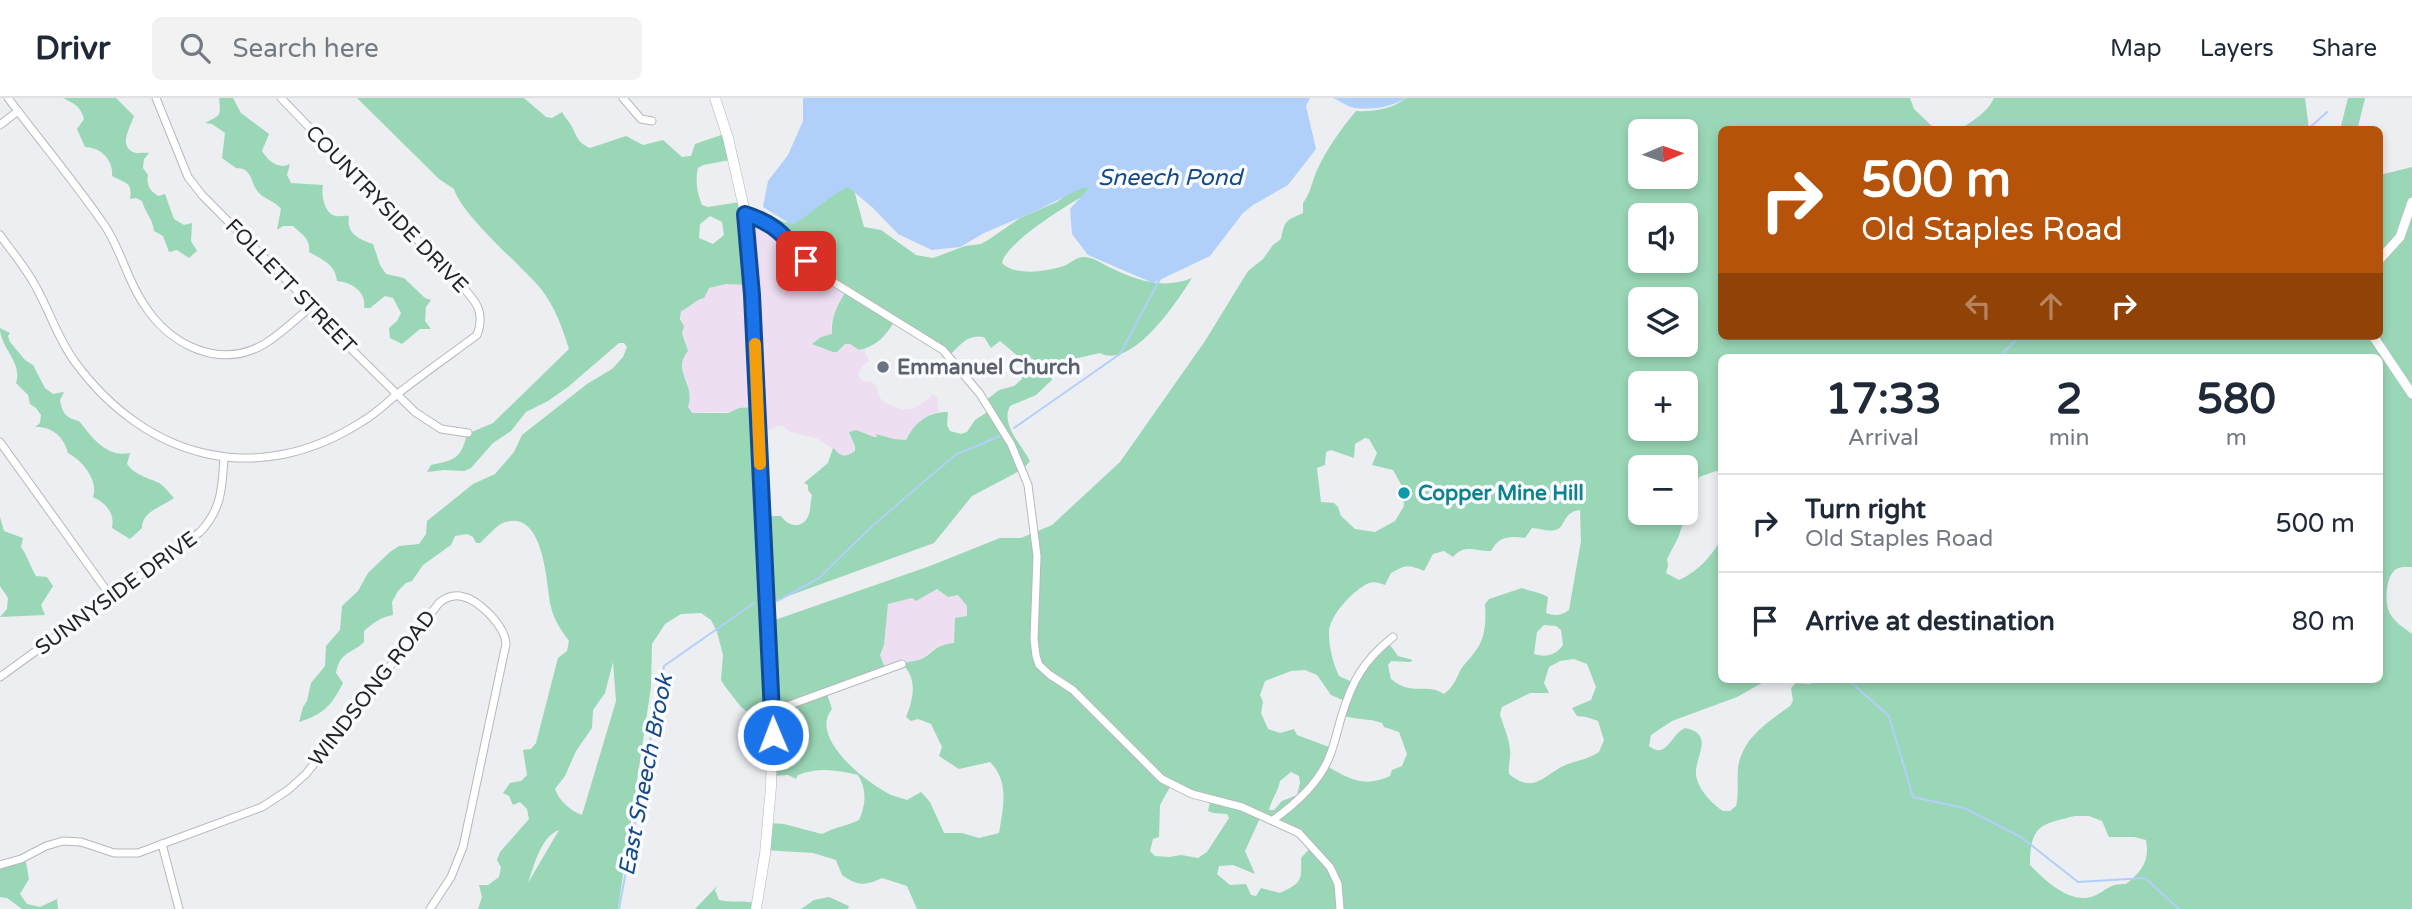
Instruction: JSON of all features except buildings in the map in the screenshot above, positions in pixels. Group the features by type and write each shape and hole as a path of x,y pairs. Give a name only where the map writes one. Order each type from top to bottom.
{"main road":[{"path":"715,98 728,138 745,214 752,295 773,711 771,787 764,864 756,909"}],"street":[{"path":"8,98 105,226 144,305 176,340 189,347 215,353 246,352 276,335 312,306"},
{"name":"FOLLETT STREET","path":"156,98 188,177 202,195 415,412 441,429 468,433"},
{"name":"COUNTRYSIDE DRIVE","path":"0,235 37,289 62,343 81,370 110,402 144,429 167,442 224,458 279,456 327,441 363,421 477,335 480,309 476,301 281,98"},
{"path":"624,98 641,118 652,121"},
{"path":"0,125 18,111"},
{"path":"2383,257 2400,237 2412,202"},
{"path":"745,214 766,221 779,230 822,275 943,350 980,394 1011,444 1028,485 1037,556 1034,647 1039,665 1073,690 1162,779 1192,794 1242,807 1299,833 1321,854 1330,867 1338,884 1340,909"},
{"path":"2375,340 2412,394"},
{"path":"0,442 112,598"},
{"name":"SUNNYSIDE DRIVE","path":"3,675 200,532 208,524 219,503 224,458"},
{"name":"WINDSONG ROAD","path":"0,865 22,859 51,843 63,841 81,842 108,852 126,854 254,811 288,790 306,774 435,606 451,597 464,597 473,601 499,623 504,631 506,644 463,847 451,877 430,909"},
{"path":"1273,820 1300,799 1323,769 1356,678 1374,651 1393,637"},
{"path":"773,711 902,664"},
{"path":"0,666 3,675"},
{"path":"162,844 179,909"}],"shaded area":[{"path":"743,215 768,221 847,291 831,322 832,335 814,344 837,352 845,344 858,350 864,349 869,361 862,366 858,375 862,381 872,382 877,387 880,398 885,403 901,409 913,409 933,394 937,398 939,412 932,413 910,432 906,440 877,434 877,438 856,430 849,432 855,451 845,457 816,438 790,432 783,426 758,432 737,411 688,411 688,383 681,370 682,358 687,349 682,333 681,311 687,309 709,288 726,284"},
{"path":"937,589 948,597 958,595 967,606 967,616 954,643 933,649 920,660 908,661 886,671 880,655 884,645 888,604 912,598 916,601"}],"green space":[{"path":"63,98 116,98 134,116 126,145 133,152 149,153 144,159 143,168 148,175 149,187 159,196 165,194 174,219 184,225 192,223 191,241 197,251 189,258 177,250 169,252 163,236 154,231 142,201 130,199 129,186 112,176 111,165 101,152 85,147 77,129 84,119 81,111"},
{"path":"219,98 233,98 241,113 269,134 262,151 274,164 290,164 287,175 291,183 323,185 326,208 336,216 349,216 351,231 373,244 386,274 404,278 425,298 431,300 426,307 425,321 431,329 420,329 402,344 390,338 389,328 401,313 393,298 385,296 370,308 364,308 363,297 357,289 348,283 337,281 331,266 309,252 307,241 300,232 293,226 283,226 277,230 281,209 258,192 245,170 236,168 222,158 225,133 212,124 205,123 219,114"},
{"path":"357,98 524,98 546,117 552,118 562,112 579,140 590,148 626,136 643,145 663,140 682,157 691,156 695,144 724,134 730,160 698,168 698,191 702,205 708,207 740,202 750,285 726,284 709,288 704,298 681,311 680,319 684,326 682,333 688,351 682,365 690,398 688,407 692,413 728,413 739,408 756,407 763,516 781,516 792,525 807,519 812,495 808,485 804,483 828,463 833,448 843,456 855,451 849,432 856,430 874,437 877,437 876,434 906,440 923,419 948,412 947,425 950,431 961,434 967,432 975,420 989,411 985,401 999,390 1014,386 1022,379 1020,358 1000,341 991,348 984,337 973,337 950,355 930,339 894,322 880,340 865,349 859,350 845,344 837,352 833,352 812,344 821,337 832,334 835,312 846,291 820,273 767,220 774,217 793,223 825,193 850,186 854,190 864,227 881,230 916,255 933,258 965,246 981,244 1020,218 1057,202 1078,186 1089,187 1088,193 1053,215 1014,245 1002,263 1015,270 1032,272 1064,266 1084,257 1149,282 1181,282 1192,278 1165,317 1139,343 1126,352 1113,356 1100,353 1055,363 1051,368 1052,380 1036,395 1010,406 1010,427 1030,461 1023,469 972,496 934,543 769,603 769,622 930,566 1000,538 1021,538 1052,525 1120,462 1205,341 1248,271 1281,239 1287,222 1303,213 1303,203 1322,160 1356,111 1382,109 1406,98 1910,98 1914,109 1932,126 1718,126 1718,340 2383,340 2383,174 2412,167 2412,567 2395,570 2388,583 2387,594 2388,609 2392,617 2412,634 2412,909 917,909 907,886 882,878 857,883 842,875 836,860 813,853 764,850 768,823 784,824 822,834 859,820 864,803 863,786 858,775 835,771 813,771 798,775 796,779 788,775 772,776 772,721 758,720 741,707 724,685 721,680 723,655 717,632 711,620 701,613 681,614 665,624 652,644 651,687 618,909 478,909 482,897 479,885 488,885 499,877 501,867 497,860 500,852 529,819 527,809 520,802 513,805 509,796 503,793 510,783 521,781 527,775 523,750 531,749 536,743 558,658 567,651 569,641 552,612 541,551 528,527 518,521 505,522 480,543 476,543 473,537 467,534 455,536 451,545 423,565 412,581 398,591 392,602 393,615 367,628 364,631 364,642 340,661 336,673 343,683 335,698 315,716 299,722 311,683 325,666 326,646 340,630 342,606 358,591 368,573 399,546 419,544 426,534 427,521 473,484 495,474 514,452 522,435 587,384 612,369 623,357 627,347 624,343 619,343 568,387 526,412 511,431 493,443 471,468 464,471 427,472 431,465 456,457 467,434 493,423 569,349 558,317 541,289 468,213 454,189 439,179","holes":["710,216 722,222 724,235 713,244 699,238 700,224","1365,438 1369,439 1377,453 1372,465 1393,470 1402,486 1404,506 1395,521 1375,532 1355,529 1341,516 1334,503 1321,502 1317,468 1325,465 1326,452 1331,450 1354,458 1355,444","1580,510 1581,541 1569,610 1558,615 1546,613 1548,597 1522,588 1489,599 1485,604 1481,642 1444,694 1431,689 1406,687 1391,679 1388,665 1391,661 1413,660 1398,656 1387,641 1354,683 1339,676 1333,661 1330,627 1343,604 1363,586 1373,582 1385,585 1391,573 1404,567 1410,566 1424,571 1433,554 1444,551 1453,557 1467,549 1491,551 1505,538 1525,538 1532,528 1549,531 1558,529 1574,511","937,589 948,597 958,595 967,606 967,616 955,618 954,643 941,646 924,658 903,665 912,683 911,704 906,717 911,721 918,719 931,724 942,747 939,756 959,769 990,762 1003,787 999,833 979,838 962,833 944,833 930,802 921,792 907,800 891,795 868,781 844,758 828,733 827,721 832,709 827,694 886,671 880,655 884,645 888,604 912,598 916,601","1544,625 1556,626 1561,630 1563,645 1547,656 1534,654 1537,632","1574,659 1587,664 1596,687 1591,700 1572,708 1577,716 1598,721 1604,740 1599,752 1568,764 1540,781 1526,783 1509,774 1509,745 1500,714 1502,707 1530,693 1549,693 1544,683 1549,667 1560,661","613,662 616,701 582,815 566,805 555,789 592,728 593,710 605,693","1305,670 1317,675 1331,695 1347,702 1344,716 1377,721 1384,727 1399,732 1407,754 1402,766 1392,770 1390,776 1381,780 1364,782 1342,775 1327,766 1332,748 1297,735 1294,729 1280,733 1268,729 1261,713 1263,702 1260,695 1265,681 1291,671","1291,772 1299,776 1297,795 1282,801 1274,810 1269,810 1280,781","1171,785 1210,801 1208,811 1227,814 1229,818 1207,852 1198,858 1181,855 1155,856 1150,851 1153,839 1159,837 1160,805","1261,816 1312,846 1301,858 1299,881 1280,893 1261,888 1256,896 1251,895 1246,884 1230,885 1217,874 1219,866 1233,865 1255,874 1245,851","2089,816 2102,821 2109,837 2146,840 2146,860 2126,884 2113,886 2087,898 2069,895 2051,885 2030,865 2035,834 2046,824","559,830 528,883 542,846"]},
{"path":"1994,98 2305,98 2309,126 1964,126 1984,112"},
{"path":"2348,98 2365,98 2358,126 2341,126"},
{"path":"0,328 10,333 10,342 25,360 33,365 45,388 53,394 64,392 60,400 65,414 79,421 100,445 121,454 130,453 127,464 130,468 159,483 174,498 149,513 142,528 130,539 112,528 108,509 93,497 94,484 88,472 68,453 60,437 47,428 35,427 40,423 41,415 16,383 16,368 3,342"},
{"path":"0,517 4,531 23,538 21,547 36,576 47,577 53,586 41,605 45,615 0,617 7,609 8,598 0,586"},
{"path":"25,857 29,879 20,894 27,904 40,907 57,899 58,909 22,909 7,898 0,897 0,861"},
{"path":"718,885 715,890 719,900 755,903 754,909 695,909"},
{"path":"829,897 849,906 848,909 801,909 814,900"}],"water":[{"name":"Sneech Pond","path":"803,98 1310,98 1306,106 1316,149 1288,185 1243,213 1210,256 1153,283 1088,255 1072,234 1070,209 1089,188 1082,188 984,233 960,247 932,250 898,234 848,187 792,225 763,207 768,181 788,155 803,121"},
{"path":"1333,98 1406,98 1388,106 1368,109 1352,107"}],"waterway":[{"path":"2311,126 2327,112"},
{"name":"East Sneech Brook","path":"1014,428 1120,354 1160,279"},
{"path":"2002,354 2016,340"},
{"name":"East Sneech Brook","path":"777,601 819,578 870,528 955,455 1000,436"},
{"name":"East Sneech Brook","path":"619,909 664,666 754,603"},
{"path":"1852,683 1889,716 1913,797 1964,808 2021,837 2078,882 2145,878 2179,909"}],"slow traffic":[{"path":"755,344 760,464"}],"place":[{"name":"Emmanuel Church","path":"883,367"},
{"name":"Copper Mine Hill","path":"1404,493"}],"route":[{"path":"773,735 750,251 745,214 766,221 779,230 806,261"}]}
